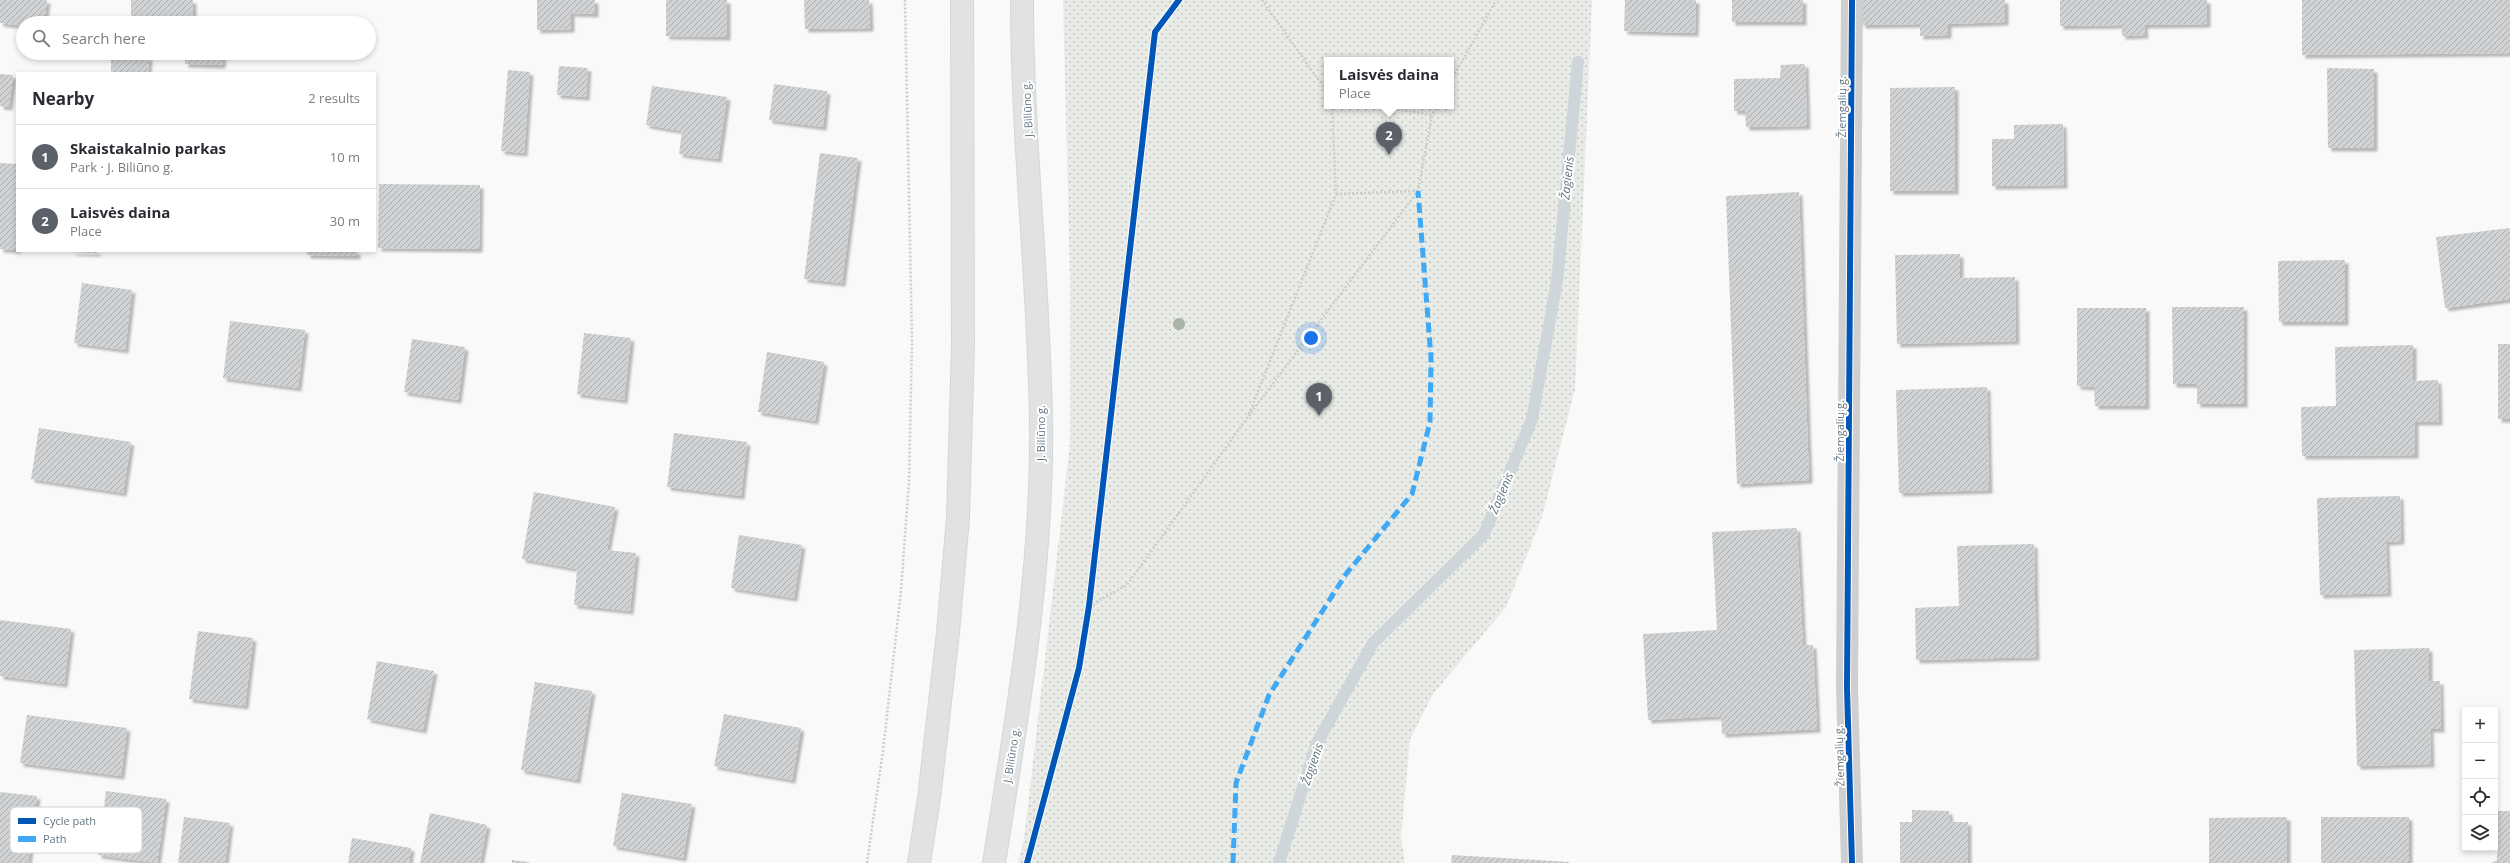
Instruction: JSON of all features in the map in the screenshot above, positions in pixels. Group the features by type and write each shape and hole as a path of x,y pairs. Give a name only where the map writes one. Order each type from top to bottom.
{"main road":[{"path":"919,863 929,798 948,632 958,518 963,344 962,0"},
{"name":"J. Biliūno g.","path":"994,863 1016,727 1034,576 1040,495 1041,422 1022,0"}],"street":[{"name":"Žiemgalių g.","path":"1852,0 1847,688 1852,863"}],"path":[{"path":"867,863 883,751 901,591 910,482 912,341 905,0"},
{"path":"1262,0 1324,88"},
{"path":"1454,76 1496,0"},
{"path":"1247,418 1336,194 1332,109"},
{"path":"1398,109 1432,114"},
{"path":"1089,606 1127,585 1247,418 1418,191 1432,114 1435,109"},
{"path":"1336,194 1418,191"}],"shaded area":[{"path":"1063,0 1592,0 1575,389 1542,517 1506,607 1433,694 1410,739 1401,837 1405,863 1018,863 1024,839 1070,444 1070,277"}],"building":[{"path":"0,0 47,0 45,16 16,16 16,25 0,23"},
{"path":"131,0 193,0 193,16 131,16"},
{"path":"537,0 595,0 595,14 571,13 571,29 537,30"},
{"path":"666,0 727,0 727,37 666,36"},
{"path":"804,0 869,0 870,28 805,29"},
{"path":"1625,0 1696,0 1695,33 1624,31"},
{"path":"1732,0 1803,0 1803,22 1732,22"},
{"path":"1861,0 2005,0 2005,22 1948,24 1948,35 1920,36 1920,24 1862,25"},
{"path":"2060,0 2207,0 2207,24 2144,25 2145,35 2122,36 2122,25 2060,26"},
{"path":"2302,0 2510,0 2510,53 2302,55"},
{"path":"111,60 149,60 148,72 111,72"},
{"path":"185,60 222,60 222,65 185,64"},
{"path":"1805,64 1807,126 1746,127 1745,111 1734,111 1734,79 1780,78 1781,65"},
{"path":"559,66 588,68 586,97 557,95"},
{"path":"2327,68 2374,69 2374,148 2328,148"},
{"path":"508,70 530,72 524,153 501,151"},
{"path":"0,74 13,75 9,107 0,106"},
{"path":"774,84 827,91 823,127 769,120"},
{"path":"652,86 727,97 718,159 679,154 682,131 646,125"},
{"path":"1955,87 1955,191 1890,191 1890,88"},
{"path":"2063,124 2064,185 1992,186 1992,139 2014,139 2014,125"},
{"path":"820,153 858,158 842,283 804,279"},
{"path":"0,163 16,164 16,250 0,249"},
{"path":"379,184 480,185 479,249 378,248"},
{"path":"1799,192 1809,480 1737,484 1726,196"},
{"path":"2510,228 2510,299 2445,308 2436,237"},
{"path":"72,252 97,252 97,253"},
{"path":"307,252 357,252 357,256 307,255"},
{"path":"1960,254 1960,278 2015,277 2016,341 1897,344 1895,255"},
{"path":"2345,260 2345,322 2279,322 2278,261"},
{"path":"82,283 132,290 125,350 74,343"},
{"path":"2172,307 2244,307 2244,404 2197,404 2197,384 2173,384"},
{"path":"2077,308 2146,308 2146,406 2095,406 2094,387 2077,386"},
{"path":"230,321 305,330 298,388 223,378"},
{"path":"584,333 631,338 624,400 577,394"},
{"path":"412,339 465,347 458,400 404,392"},
{"path":"2498,344 2510,344 2510,419 2498,419"},
{"path":"2413,345 2413,381 2438,380 2439,422 2415,422 2415,455 2302,456 2301,407 2336,406 2335,347"},
{"path":"767,352 824,362 815,421 758,412"},
{"path":"1987,387 1989,490 1899,493 1896,390"},
{"path":"39,428 131,442 123,493 31,479"},
{"path":"674,433 747,442 741,496 667,487"},
{"path":"534,492 615,507 607,550 636,553 630,611 574,605 577,569 522,559"},
{"path":"2400,496 2401,541 2386,542 2388,593 2320,595 2317,498"},
{"path":"1797,528 1803,645 1813,645 1817,729 1722,734 1721,716 1648,720 1643,634 1717,630 1712,532"},
{"path":"739,535 802,545 794,598 731,588"},
{"path":"2034,544 2036,657 1916,660 1915,608 1959,606 1957,546"},
{"path":"0,620 71,629 64,684 0,676"},
{"path":"198,631 253,638 245,706 189,699"},
{"path":"2429,648 2429,681 2440,681 2441,729 2430,729 2431,764 2357,766 2354,650"},
{"path":"377,661 434,671 423,730 367,719"},
{"path":"535,682 592,691 577,780 521,770"},
{"path":"724,714 801,728 792,780 714,766"},
{"path":"27,715 127,728 121,776 20,763"},
{"path":"106,791 166,799 157,863 98,855 98,853 142,853 142,807 104,807"},
{"path":"0,792 37,796 36,807 10,807 10,853 29,853 28,863 0,863"},
{"path":"622,793 692,804 683,858 613,846"},
{"path":"1912,810 1949,811 1950,822 1968,822 1968,863 1900,863 1900,822 1912,822"},
{"path":"2498,811 2510,811 2510,863 2491,863 2497,860"},
{"path":"430,813 487,825 480,863 420,863"},
{"path":"184,817 230,823 225,863 178,863"},
{"path":"2287,817 2287,863 2209,863 2209,818"},
{"path":"2321,817 2409,817 2409,862 2321,863"},
{"path":"352,838 411,848 409,863 348,863"},
{"path":"1452,855 1569,862 1569,863 1451,863"},
{"path":"512,860 529,862 529,863 512,863"}],"waterway":[{"name":"Žagienis","path":"1279,863 1317,743 1373,643 1484,534 1532,419 1557,281 1578,62"}],"marked path":[{"path":"1233,863 1236,783 1269,695 1346,574 1412,494 1430,422 1431,358 1418,191"}],"cycle path":[{"path":"1027,863 1079,668 1089,606 1155,32 1179,0"},
{"path":"1852,0 1847,688 1852,863"}],"place":[{"name":"Laisvės daina","path":"1389,155"},
{"name":"Skaistakalnio parkas","path":"1319,416"}]}
